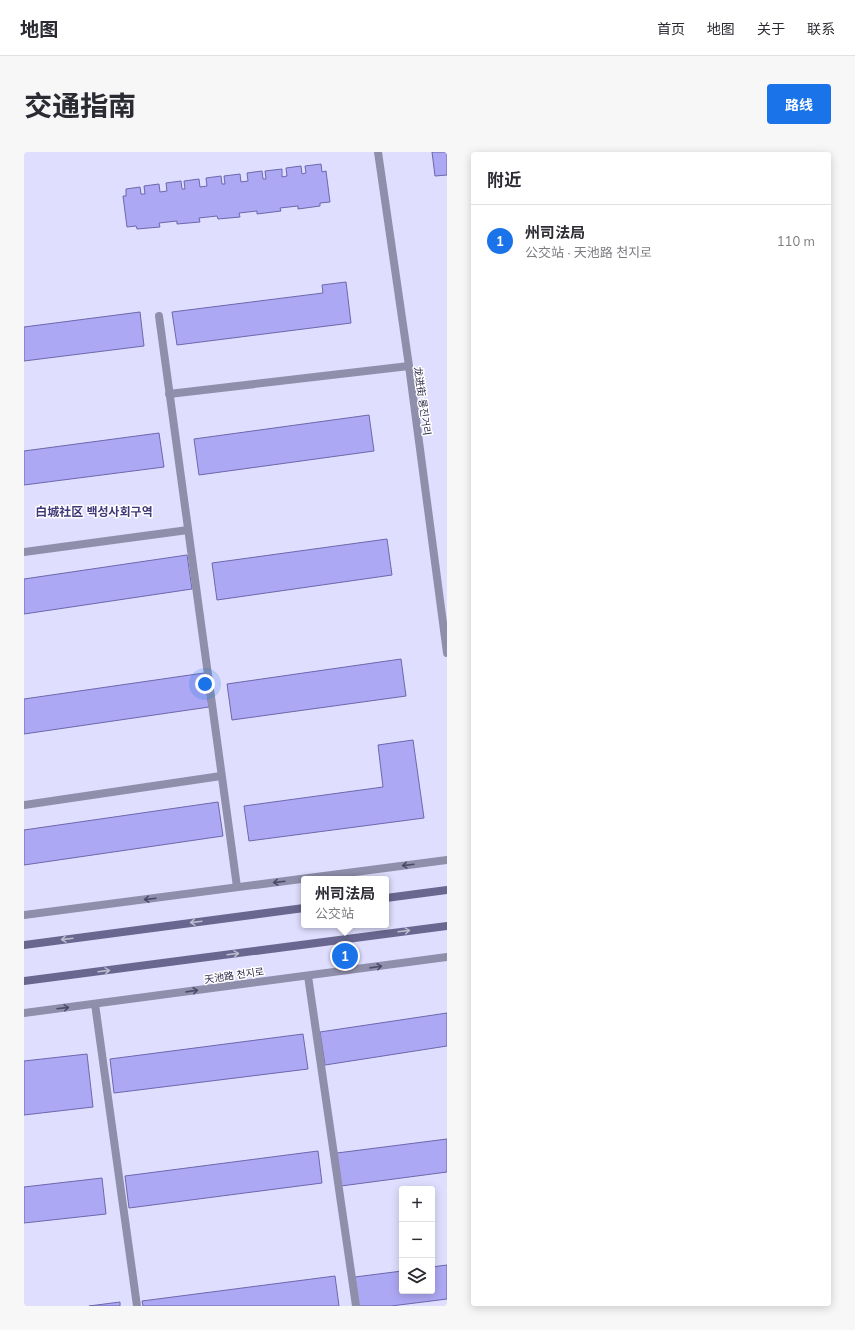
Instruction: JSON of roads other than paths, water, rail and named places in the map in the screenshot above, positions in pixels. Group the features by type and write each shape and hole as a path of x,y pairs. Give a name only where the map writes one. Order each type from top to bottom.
{"main road":[{"path":"389,898 447,890"},
{"path":"24,945 301,908"},
{"name":"天池路 천지로","path":"24,981 447,926"}],"street":[{"name":"龙进街 룡진거리","path":"378,152 409,366 447,652"},
{"path":"158,316 237,887"},
{"path":"169,394 409,366"},
{"path":"24,552 188,530"},
{"path":"24,805 221,776"},
{"path":"323,876 447,860"},
{"path":"24,915 301,879"},
{"name":"天池路 천지로","path":"24,1013 447,957"},
{"path":"308,976 356,1306"},
{"path":"95,1004 137,1306"}],"place":[{"name":"州司法局","path":"345,956"}],"district":[{"name":"白城社区 백성사회구역","path":"94,512"}]}
